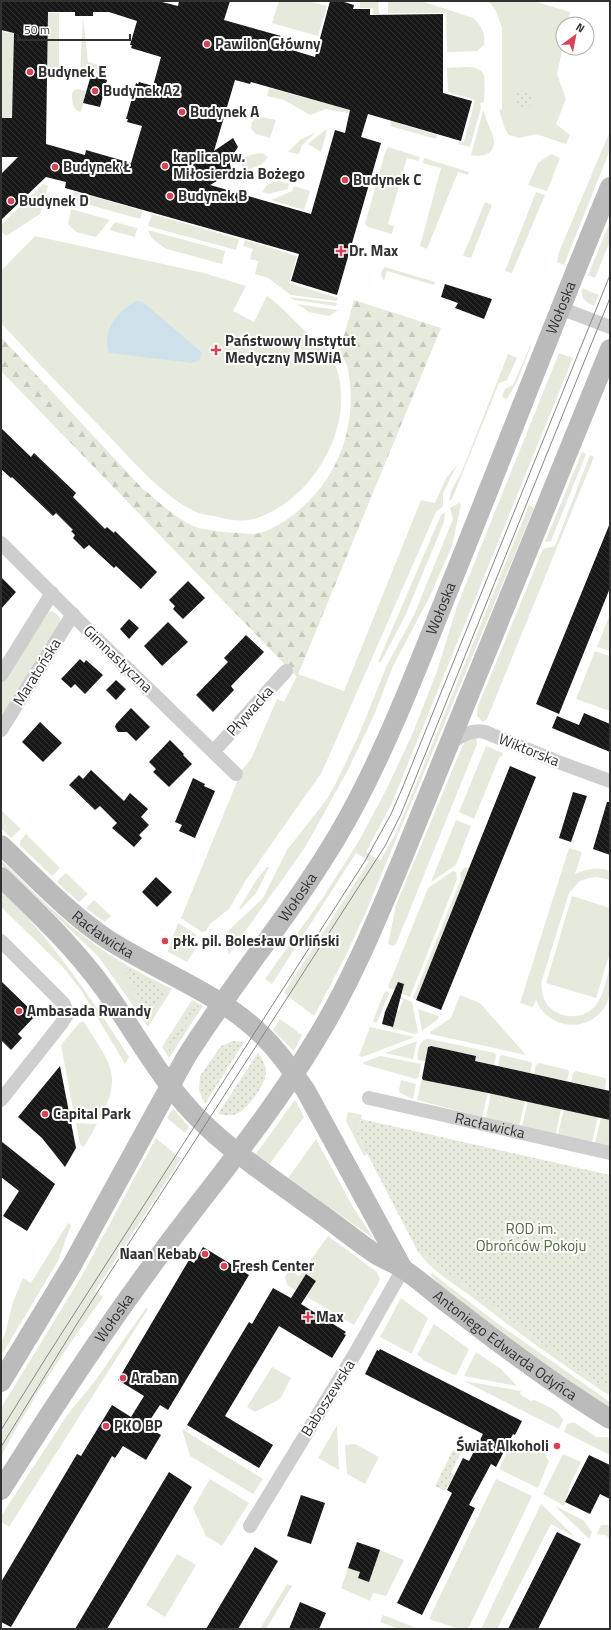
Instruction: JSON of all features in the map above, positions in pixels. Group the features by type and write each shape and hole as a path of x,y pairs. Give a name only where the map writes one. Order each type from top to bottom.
{"main road":[{"name":"Wołoska","path":"170,1085 186,1057 221,1003 323,859 347,820 380,756 495,476 560,308 610,187"},
{"path":"295,1074 337,1002 378,916 610,349"},
{"name":"Racławicka","path":"1,844 57,899 96,931 141,959 221,1003 247,1022 264,1036 295,1074"},
{"name":"Racławicka","path":"1,877 41,917 89,969 126,1020 150,1059 199,1119 238,1153"},
{"name":"Wołoska","path":"1,1490 49,1414 121,1307 238,1153 295,1074"},
{"name":"Antoniego Edwarda Odyńca","path":"295,1074 322,1120 403,1269"},
{"path":"1,1382 72,1265 170,1085"},
{"name":"Antoniego Edwarda Odyńca","path":"238,1153 358,1242 380,1257 403,1269 457,1311 566,1391 610,1419"}],"street":[{"path":"560,308 610,327"},
{"name":"Gimnastyczna","path":"1,543 236,774"},
{"name":"Maratońska","path":"1,675 52,593"},
{"name":"Maratońska","path":"1,730 73,614"},
{"name":"Pływacka","path":"214,751 286,671"},
{"name":"Wiktorska","path":"449,744 466,733 476,730 485,732 558,762 610,781"},
{"path":"1,941 63,1003 67,1010 67,1016 1,1100"},
{"name":"Racławicka","path":"369,1098 610,1153"},
{"name":"Baboszewska","path":"250,1526 356,1352 403,1269"}],"green space":[{"path":"279,1 308,1 327,6 318,36 272,23"},
{"path":"360,1 378,1 379,14 373,14 373,8 360,8"},
{"path":"388,1 421,1 473,18 482,30 484,45 477,51 447,52 446,13 388,13"},
{"path":"485,1 534,1 570,12 569,16 555,16 555,56 561,56 557,74 566,99 556,124 570,135 566,144 536,134 520,138 509,135 505,129 499,110 502,109 502,28 496,11 491,4"},
{"path":"48,13 59,13 59,69 47,69"},
{"path":"83,17 88,62 105,67 105,76 90,72 88,74 80,74"},
{"path":"10,26 14,27 12,118 1,118 1,31 8,33"},
{"path":"447,68 477,68 483,73 484,76 484,102 480,103 481,108 470,147 458,144 459,141 464,142 475,100 448,92"},
{"path":"269,88 350,110 348,113 326,109 310,115 284,100 267,96"},
{"path":"78,89 86,91 81,112 74,107 72,102 72,93 74,90"},
{"path":"524,90 530,93 533,99 530,105 524,108 518,105 515,99 518,93"},
{"path":"483,111 492,134 494,146 487,154 479,156 471,155"},
{"path":"262,117 276,120 270,138 256,134 251,129 252,122 257,118"},
{"path":"391,121 437,135 436,139 390,126"},
{"path":"327,130 321,152 308,144"},
{"path":"610,131 610,150 564,265 557,262 559,252"},
{"path":"316,132 302,145 299,154 288,152 300,140"},
{"path":"388,147 420,157 418,161 407,158 388,224 394,226 392,234 368,227 365,224"},
{"path":"262,153 268,157 262,164 247,170 242,168 242,160 244,158"},
{"path":"551,154 560,158 547,191 528,185 538,163"},
{"path":"424,158 469,172 468,175 458,172 427,249 420,246 441,168 423,163"},
{"path":"280,181 289,184 288,189 269,194 262,192 268,184"},
{"path":"43,184 48,186 40,214 6,236 1,231 1,225"},
{"path":"294,186 310,191 304,210 271,200 292,191"},
{"path":"74,191 143,211 140,219 72,200"},
{"path":"536,192 545,195 512,273 505,271"},
{"path":"485,202 492,205 471,258 463,256"},
{"path":"71,209 110,220 96,237 76,232 68,224"},
{"path":"152,214 239,239 236,250 148,226"},
{"path":"115,222 137,228 135,237 109,230"},
{"path":"610,222 610,241 595,278 588,275"},
{"path":"148,230 225,251 222,264 167,249 153,239"},
{"path":"35,236 204,273 246,286 233,311 254,322 267,296 283,309 308,334 324,345 331,355 339,378 341,403 337,427 328,451 315,473 299,492 279,507 252,520 225,519 196,512 183,505 149,478 1,323 1,271"},
{"path":"245,240 297,256 289,283 338,298 337,301 291,295 268,278 255,274 258,261 250,259 253,249 243,246"},
{"path":"385,267 435,282 434,285 387,271 384,281 382,274"},
{"path":"582,288 599,295 594,306 584,299"},
{"path":"290,297 337,303 336,306 294,300"},
{"path":"354,300 441,328 297,677 1,371 1,337 142,488 173,513 193,526 223,532 255,534 274,527 298,511 313,497 325,482 335,465 348,429 350,390 346,362 340,350"},
{"path":"297,304 338,310 329,316 309,312"},
{"path":"531,344 517,382 507,399 502,397 505,389 513,385"},
{"path":"559,353 573,358 392,803 366,852 380,861 396,833 529,505 534,508 365,914 345,957 314,1016 284,993 369,861 356,853 272,984 265,979 322,899 360,839 386,790 412,735 437,671 457,606"},
{"path":"508,354 517,358 507,380 499,383 452,499 449,501 451,491 462,471"},
{"path":"582,452 586,454 551,541 545,542"},
{"path":"590,455 594,457 487,719 483,722 477,716 478,706 543,549 555,546"},
{"path":"457,465 443,493 443,506 436,512 322,772 246,880 229,909 210,924 206,931 202,932 181,918 241,772 252,757 277,699 284,702 298,674 344,691 421,500 435,503 446,478"},
{"path":"459,503 461,505 452,546 429,598 393,666 375,713 348,770 304,849 229,954 223,940 225,934 263,898 287,850 327,799 335,785 358,737 387,665 414,615 453,519 450,508"},
{"path":"445,512 444,522 406,614 381,662 378,662 441,515"},
{"path":"51,611 59,616 62,626 1,723 1,683 44,615"},
{"path":"610,614 610,651 597,647"},
{"path":"595,651 610,656 610,711 576,699"},
{"path":"476,737 477,744 396,944 393,946 388,944 396,905 462,747 466,740"},
{"path":"486,746 503,753 501,757 500,756 474,819 459,812"},
{"path":"1,810 21,829 11,838 1,828"},
{"path":"456,820 471,826 456,865 431,882"},
{"path":"26,834 60,868 52,876 20,845 20,841"},
{"path":"569,848 582,852 575,874 592,869 605,869 610,871 610,880 597,877 589,878 580,881 569,893 542,980 543,996 545,1001 554,1011 566,1016 579,1015 591,1010 595,1006 604,990 610,966 610,990 607,1003 600,1013 591,1020 581,1024 570,1025 560,1023 550,1018 542,1010 536,1000 533,1007 520,1003"},
{"path":"1,860 52,909 95,945 149,978 172,989 148,1027 98,956 1,865","holes":["123,966 150,1015 147,1015"]},
{"path":"267,867 269,867 257,892 240,910 239,909 255,882"},
{"path":"465,867 469,868 416,1000 413,998 461,879 460,873"},
{"path":"453,871 456,872 457,879 410,997 389,988 388,987 428,888"},
{"path":"66,873 88,894 79,902 58,883 58,880"},
{"path":"1,890 37,928 85,991 129,1057 125,1064 81,990 63,967 1,907"},
{"path":"572,896 610,908 610,952 596,998 546,983"},
{"path":"94,900 111,916 105,922 87,909 87,907"},
{"path":"178,923 197,935 192,943 197,946 187,962 168,952"},
{"path":"122,965 166,990 150,1015 147,1015"},
{"path":"387,991 389,994 377,1022 375,1023 373,1021 384,993"},
{"path":"394,994 412,1002 418,1032 415,1034 382,1025 393,1027 396,1016 384,1013 387,1007 399,1011 403,1000 393,995"},
{"path":"460,995 480,1003 526,1055 430,1034 430,1032 451,1018"},
{"path":"192,1000 203,1006 169,1058 162,1047"},
{"path":"194,1004 199,1006 169,1052 166,1048"},
{"path":"418,1009 439,1016 438,1019 422,1031"},
{"path":"280,1019 302,1035 294,1051 273,1030"},
{"path":"80,1022 84,1022 106,1058 110,1068 112,1079 111,1090 107,1104 99,1120 75,1120 61,1045"},
{"path":"370,1027 415,1037 362,1057 359,1056"},
{"path":"426,1039 495,1053 496,1056 494,1065 475,1061 476,1056 431,1046 425,1061 418,1060 419,1048 421,1043"},
{"path":"233,1041 244,1042 205,1104 199,1091 200,1076 221,1046"},
{"path":"417,1041 413,1059 385,1053"},
{"path":"258,1053 266,1069 266,1075 260,1089 250,1103 238,1113 233,1115 218,1114"},
{"path":"502,1055 531,1062 530,1073 498,1066 500,1056"},
{"path":"380,1056 421,1064 418,1078 416,1079 363,1064 364,1062"},
{"path":"539,1063 568,1070 567,1081 534,1074 536,1065"},
{"path":"576,1071 605,1078 605,1090 571,1082 573,1073"},
{"path":"422,1078 423,1080 488,1093 482,1117 417,1100"},
{"path":"401,1080 416,1084 413,1099 400,1093 399,1090"},
{"path":"491,1093 525,1101 519,1126 486,1118"},
{"path":"295,1100 304,1117 269,1165 255,1155"},
{"path":"528,1101 561,1109 556,1134 522,1126"},
{"path":"173,1108 189,1127 185,1133 167,1118"},
{"path":"564,1109 598,1117 592,1142 558,1134"},
{"path":"348,1112 362,1115 357,1134 367,1154 364,1156 346,1121"},
{"path":"601,1118 610,1120 610,1146 595,1143"},
{"name":"ROD im. Obrońców Pokoju","path":"361,1119 610,1175 610,1390 576,1369 417,1250 357,1134"},
{"path":"76,1123 97,1124 84,1147 80,1144"},
{"path":"156,1138 181,1159 95,1291 103,1297 49,1375 1,1456 1,1408 81,1277"},
{"path":"316,1139 353,1207 374,1239 288,1178"},
{"path":"68,1223 71,1225 58,1261 1,1356 1,1343 5,1334 13,1302 23,1278 31,1283"},
{"path":"328,1236 377,1272 380,1280 354,1325 287,1285 285,1277 288,1272 290,1273 291,1271 299,1276"},
{"path":"417,1250 576,1369 610,1390 610,1396 540,1348 442,1276 428,1264"},
{"path":"432,1273 493,1320 610,1402 610,1407 511,1340 441,1286 430,1274"},
{"path":"401,1298 428,1318 412,1353 380,1337"},
{"path":"146,1308 148,1309 9,1527 2,1522 1,1516 68,1414 95,1381"},
{"path":"434,1324 469,1349 457,1374 454,1375 423,1360 417,1355"},
{"path":"476,1352 501,1369 517,1386 464,1376"},
{"path":"272,1367 291,1378 280,1399 255,1412 247,1407"},
{"path":"464,1381 521,1391 520,1394 531,1401 534,1400 542,1403 561,1416 563,1420 559,1429"},
{"path":"574,1422 596,1437 607,1437 610,1439 610,1455 564,1432 567,1424"},
{"path":"337,1425 339,1470 318,1458"},
{"path":"182,1429 263,1479 253,1494 190,1456"},
{"path":"512,1441 521,1445 524,1441 542,1450 549,1461 538,1488 499,1469"},
{"path":"355,1444 379,1457 365,1484 347,1474 345,1445"},
{"path":"453,1450 460,1454 451,1473 454,1475 445,1491 435,1486"},
{"path":"563,1454 581,1462 571,1483 564,1506 543,1494"},
{"path":"210,1479 249,1503 222,1546 206,1536 193,1508"},
{"path":"496,1479 532,1496 468,1629 459,1629 429,1619"},
{"path":"541,1504 575,1537 551,1524 497,1629 481,1629"},
{"path":"555,1506 583,1520 592,1532 589,1539"},
{"path":"601,1525 610,1525 610,1540 606,1535 597,1534"},
{"path":"380,1550 404,1560 386,1596 373,1593 370,1601 341,1588 348,1568 360,1572 359,1578 369,1582"},
{"path":"177,1554 196,1565 165,1617 146,1605"},
{"path":"287,1584 292,1586 266,1629 260,1629"},
{"path":"383,1615 419,1629 398,1629 380,1622"}],"water":[{"path":"137,301 143,302 200,351 202,354 199,360 192,363 109,353 107,337 112,322 123,310"}],"building":[{"path":"1,1 158,1 178,6 179,1 230,1 224,20 281,36 279,42 283,43 282,47 315,57 330,1 341,1 354,5 353,9 370,9 370,15 443,14 443,93 472,101 461,141 368,114 361,137 381,143 337,295 291,281 299,254 65,188 66,182 46,177 1,220 1,174 18,157 1,157 1,118 12,118 14,33 1,30","holes":["48,12 75,12 75,16 93,16 93,12 109,12 137,21 130,45 132,45 131,48 161,57 153,86 139,82 138,84 136,83 126,119 128,119 127,122 142,126 131,163 86,150 85,155 46,144","235,80 250,84 251,82 350,110 345,133 335,130 311,214 210,185 232,172 230,159 238,147 233,138 214,151"]},
{"name":"Budynek A2","path":"91,75 107,80 100,107 83,103"},
{"path":"445,284 492,299 484,319 455,308 458,303 441,297"},
{"path":"1,428 31,457 34,453 76,493 73,497 105,529 107,527 114,533 115,531 157,572 141,589 116,566 114,568 89,545 84,549 73,538 75,535 71,531 73,530 56,513 53,516 12,477 11,478 1,469"},
{"path":"610,523 610,588 559,714 536,704"},
{"path":"1,577 16,592 1,609"},
{"path":"188,581 205,598 183,619 173,609 175,606 169,600"},
{"path":"129,619 139,628 129,639 120,629"},
{"path":"168,622 188,642 162,666 144,646"},
{"path":"246,635 264,652 231,686 234,690 213,712 196,695 228,662 224,658"},
{"path":"80,659 84,663 86,660 103,675 85,694 75,684 71,688 61,679"},
{"path":"116,680 126,689 116,700 106,690"},
{"path":"131,708 150,727 136,741 127,732 118,732 115,727"},
{"path":"584,713 610,724 610,752 552,728 557,716 579,725"},
{"path":"40,722 62,743 43,762 22,742"},
{"path":"170,740 192,764 169,787 153,772 156,769 149,762"},
{"path":"510,766 536,777 441,1010 416,1000"},
{"path":"91,770 124,801 130,793 148,809 141,817 149,825 139,835 142,838 134,847 112,828 117,823 100,806 95,810 69,785 79,775 83,779"},
{"path":"193,778 205,784 204,786 215,791 195,838 179,831 182,825 175,822"},
{"path":"573,792 587,796 571,842 559,838"},
{"path":"607,802 610,802 610,855 593,849"},
{"path":"156,877 172,892 157,907 142,892"},
{"path":"1,981 36,1015 18,1034 22,1038 11,1050 1,1040"},
{"path":"398,982 404,984 393,1027 382,1024 385,1012"},
{"path":"431,1046 476,1056 475,1061 610,1091 610,1120 423,1080 422,1078 428,1047"},
{"name":"Capital Park","path":"60,1066 76,1148 65,1167 42,1138 18,1117"},
{"path":"1,1141 55,1184 27,1231 3,1216 19,1191 1,1177"},
{"path":"203,1247 249,1275 168,1410 160,1405 146,1426 161,1435 146,1460 123,1446 115,1458 112,1456 11,1627 1,1622 1,1582 77,1454 81,1456 112,1405 131,1417 144,1396 118,1380 189,1260 194,1263"},
{"path":"306,1274 316,1281 301,1304 346,1332 344,1334 346,1335 332,1358 279,1326 225,1416 273,1445 259,1468 187,1425 249,1322 252,1324 273,1288 291,1298"},
{"path":"380,1349 522,1421 515,1435 513,1434 496,1467 491,1464 469,1505 475,1508 422,1615 397,1603 452,1493 447,1490 463,1458 469,1461 483,1434 365,1374 377,1350 379,1351"},
{"path":"589,1455 610,1465 610,1499 600,1494 590,1514 565,1502"},
{"path":"169,1472 192,1487 107,1629 75,1629"},
{"path":"301,1495 325,1503 311,1544 287,1536"},
{"path":"557,1532 581,1544 538,1629 508,1629"},
{"path":"357,1542 380,1550 369,1582 358,1578 360,1572 348,1568"},
{"path":"255,1547 278,1561 238,1629 206,1629"},
{"path":"300,1602 326,1613 319,1629 289,1629"}],"tram line":[{"path":"1,1430 365,861 391,814 610,275"},
{"path":"1,1447 75,1327 385,846 401,814 610,298"}],"place":[{"name":"Pawilon Główny","path":"207,44"},
{"name":"Budynek E","path":"30,72"},
{"name":"Budynek A2","path":"95,91"},
{"name":"Budynek A","path":"182,112"},
{"name":"kaplica pw. Miłosierdzia Bożego","path":"165,166"},
{"name":"Budynek Ł","path":"55,167"},
{"name":"Budynek C","path":"345,180"},
{"name":"Budynek B","path":"170,196"},
{"name":"Budynek D","path":"11,201"},
{"name":"Dr. Max","path":"341,251"},
{"name":"Państwowy Instytut Medyczny MSWiA","path":"216,350"},
{"name":"płk. pil. Bolesław Orliński","path":"165,941"},
{"name":"Ambasada Rwandy","path":"19,1011"},
{"name":"Capital Park","path":"45,1114"},
{"name":"Naan Kebab","path":"205,1254"},
{"name":"Fresh Center","path":"224,1266"},
{"name":"Max","path":"308,1317"},
{"name":"Araban","path":"123,1378"},
{"name":"PKO BP","path":"106,1426"},
{"name":"Świat Alkoholi","path":"557,1446"}]}
